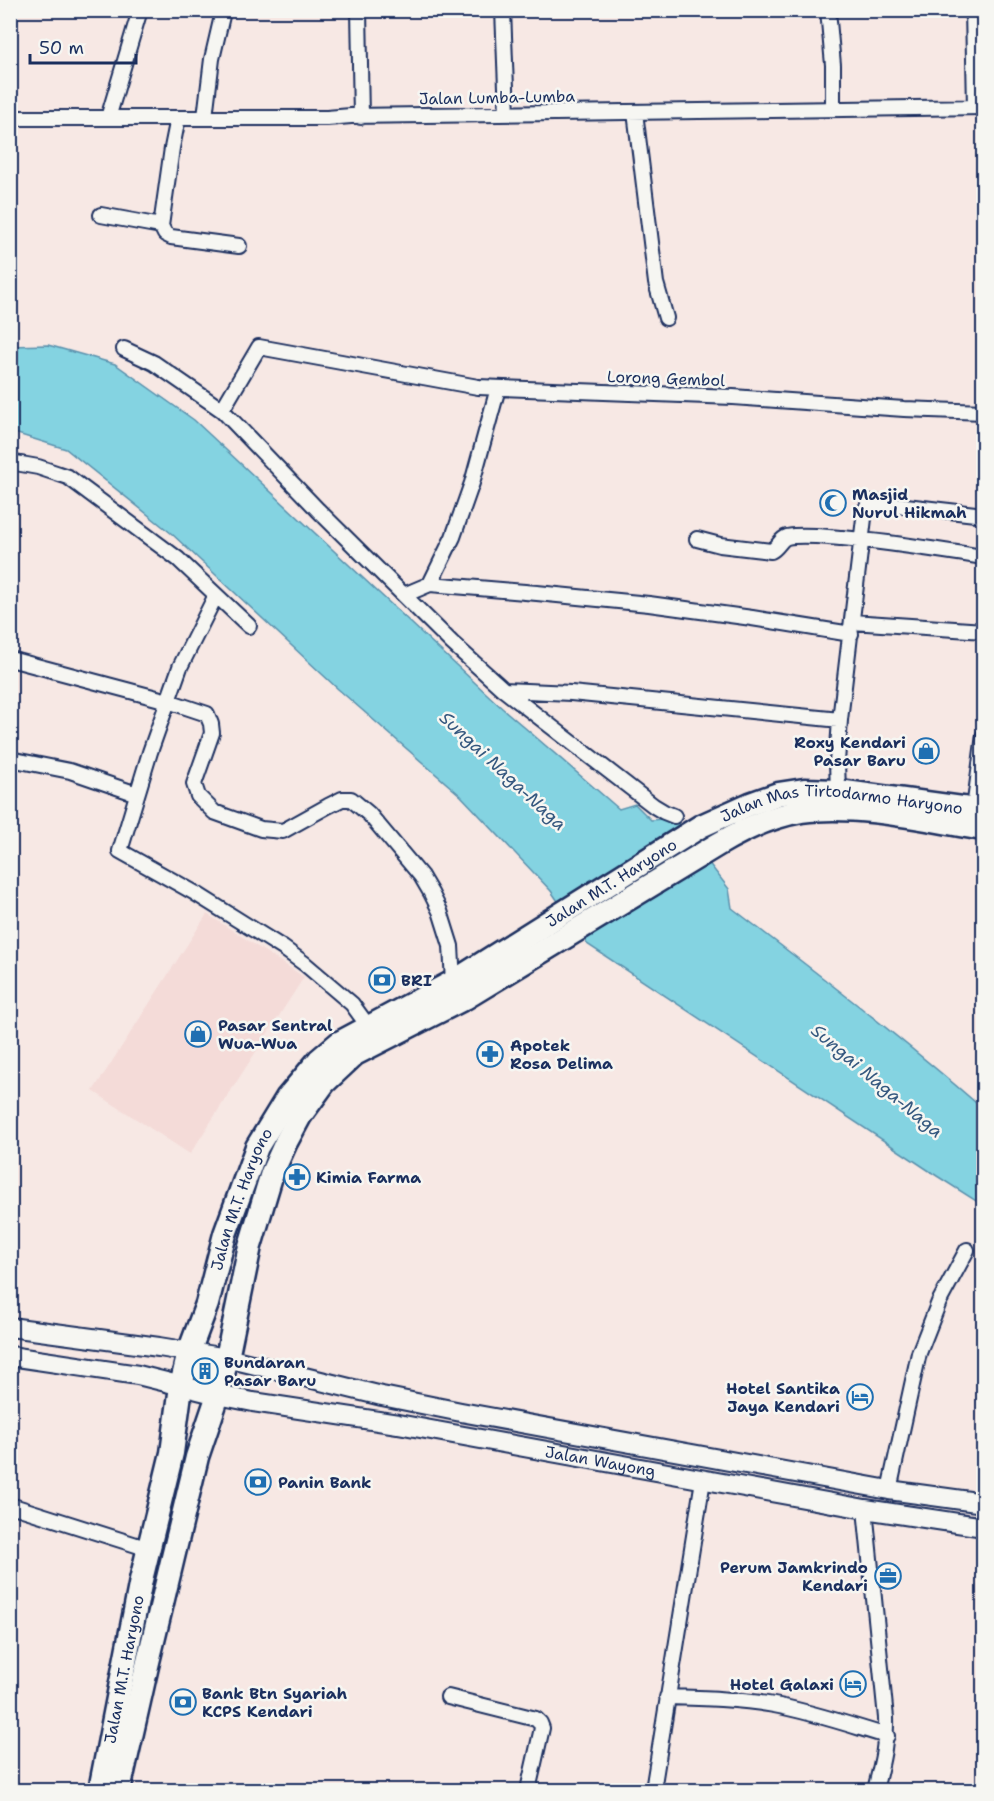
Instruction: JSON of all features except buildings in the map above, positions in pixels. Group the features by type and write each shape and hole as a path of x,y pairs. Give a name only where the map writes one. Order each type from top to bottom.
{"highway":[{"name":"Jalan Mas Tirtodarmo Haryono","path":"701,826 778,794 804,790 838,791 978,819"},
{"name":"Jalan Mas Tirtodarmo Haryono","path":"570,934 717,844 765,821 802,811 845,809 978,819"},
{"name":"Jalan M.T. Haryono","path":"100,1791 149,1548 172,1453 181,1386 189,1352 207,1304 225,1234 257,1147 287,1098 319,1060 339,1043 453,982 701,826"},
{"name":"Jalan M.T. Haryono","path":"119,1791 197,1457 218,1395 227,1358 250,1246 272,1173 286,1142 300,1116 324,1083 355,1053 465,999 570,934"}],"main road":[{"name":"Jalan Wayong","path":"10,1328 227,1358 382,1396 461,1412 890,1490 984,1503"},
{"name":"Jalan Wayong","path":"10,1356 138,1376 218,1395 398,1424 865,1509 984,1527"}],"street":[{"path":"108,118 140,10"},
{"path":"359,10 361,117"},
{"path":"503,10 507,114"},
{"path":"828,10 833,65 833,108"},
{"path":"974,10 979,107"},
{"path":"206,117 212,59 222,16"},
{"name":"Jalan Lumba-Lumba","path":"10,118 361,117 979,107"},
{"path":"635,112 656,283 666,318"},
{"path":"178,118 160,226 165,234 171,237 239,246"},
{"path":"101,214 160,226"},
{"name":"Lorong Gembol","path":"222,410 259,346 478,387 721,396 904,409 984,412"},
{"path":"124,349 154,363 222,410 318,510 452,643 504,690 654,806 674,816"},
{"path":"430,584 453,537 498,388"},
{"path":"10,462 38,467 68,477 178,559 249,626"},
{"path":"838,791 837,762 840,720 865,510 872,502 984,515"},
{"path":"697,539 720,545 771,551 787,537 821,536 984,557"},
{"path":"404,595 430,584 649,604 851,628 984,631"},
{"path":"216,595 180,667 120,851 195,893 283,948 352,1004 368,1026"},
{"path":"10,659 168,701 207,714 212,733 194,784 198,796 214,812 230,819 261,829 283,831 342,799 351,799 369,814 421,876 440,911 451,946 453,982"},
{"path":"504,690 572,693 840,720"},
{"path":"978,819 984,735"},
{"path":"10,759 70,771 137,794"},
{"path":"890,1490 919,1353 939,1302 967,1250"},
{"path":"653,1791 703,1480"},
{"path":"10,1505 149,1548"},
{"path":"865,1509 883,1676 887,1736 875,1791"},
{"path":"668,1696 774,1705 814,1714 887,1736"},
{"path":"448,1697 536,1719 540,1723 542,1728 528,1791"}],"shaded area":[{"name":"Pasar Sentral Wua-Wua","path":"207,914 304,977 190,1154 93,1091"}],"water":[{"name":"Sungai Naga-Naga","path":"48,345 115,364 194,420 502,708 619,809 635,804 651,820 674,818 729,889 732,908 890,1031 983,1109 983,1207 587,944 551,891 461,796 338,689 172,534 66,449 11,432 10,346"}],"place":[{"name":"Masjid Nurul Hikmah","path":"833,503"},
{"name":"Roxy Kendari Pasar Baru","path":"926,751"},
{"name":"BRI","path":"382,980"},
{"name":"Pasar Sentral Wua-Wua","path":"198,1034"},
{"name":"Apotek Rosa Delima","path":"490,1054"},
{"name":"Kimia Farma","path":"297,1177"},
{"name":"Bundaran Pasar Baru","path":"205,1371"},
{"name":"Hotel Santika Jaya Kendari","path":"860,1397"},
{"name":"Panin Bank","path":"258,1482"},
{"name":"Perum Jamkrindo Kendari","path":"888,1576"},
{"name":"Hotel Galaxi","path":"853,1684"},
{"name":"Bank Btn Syariah KCPS Kendari","path":"183,1702"}]}
